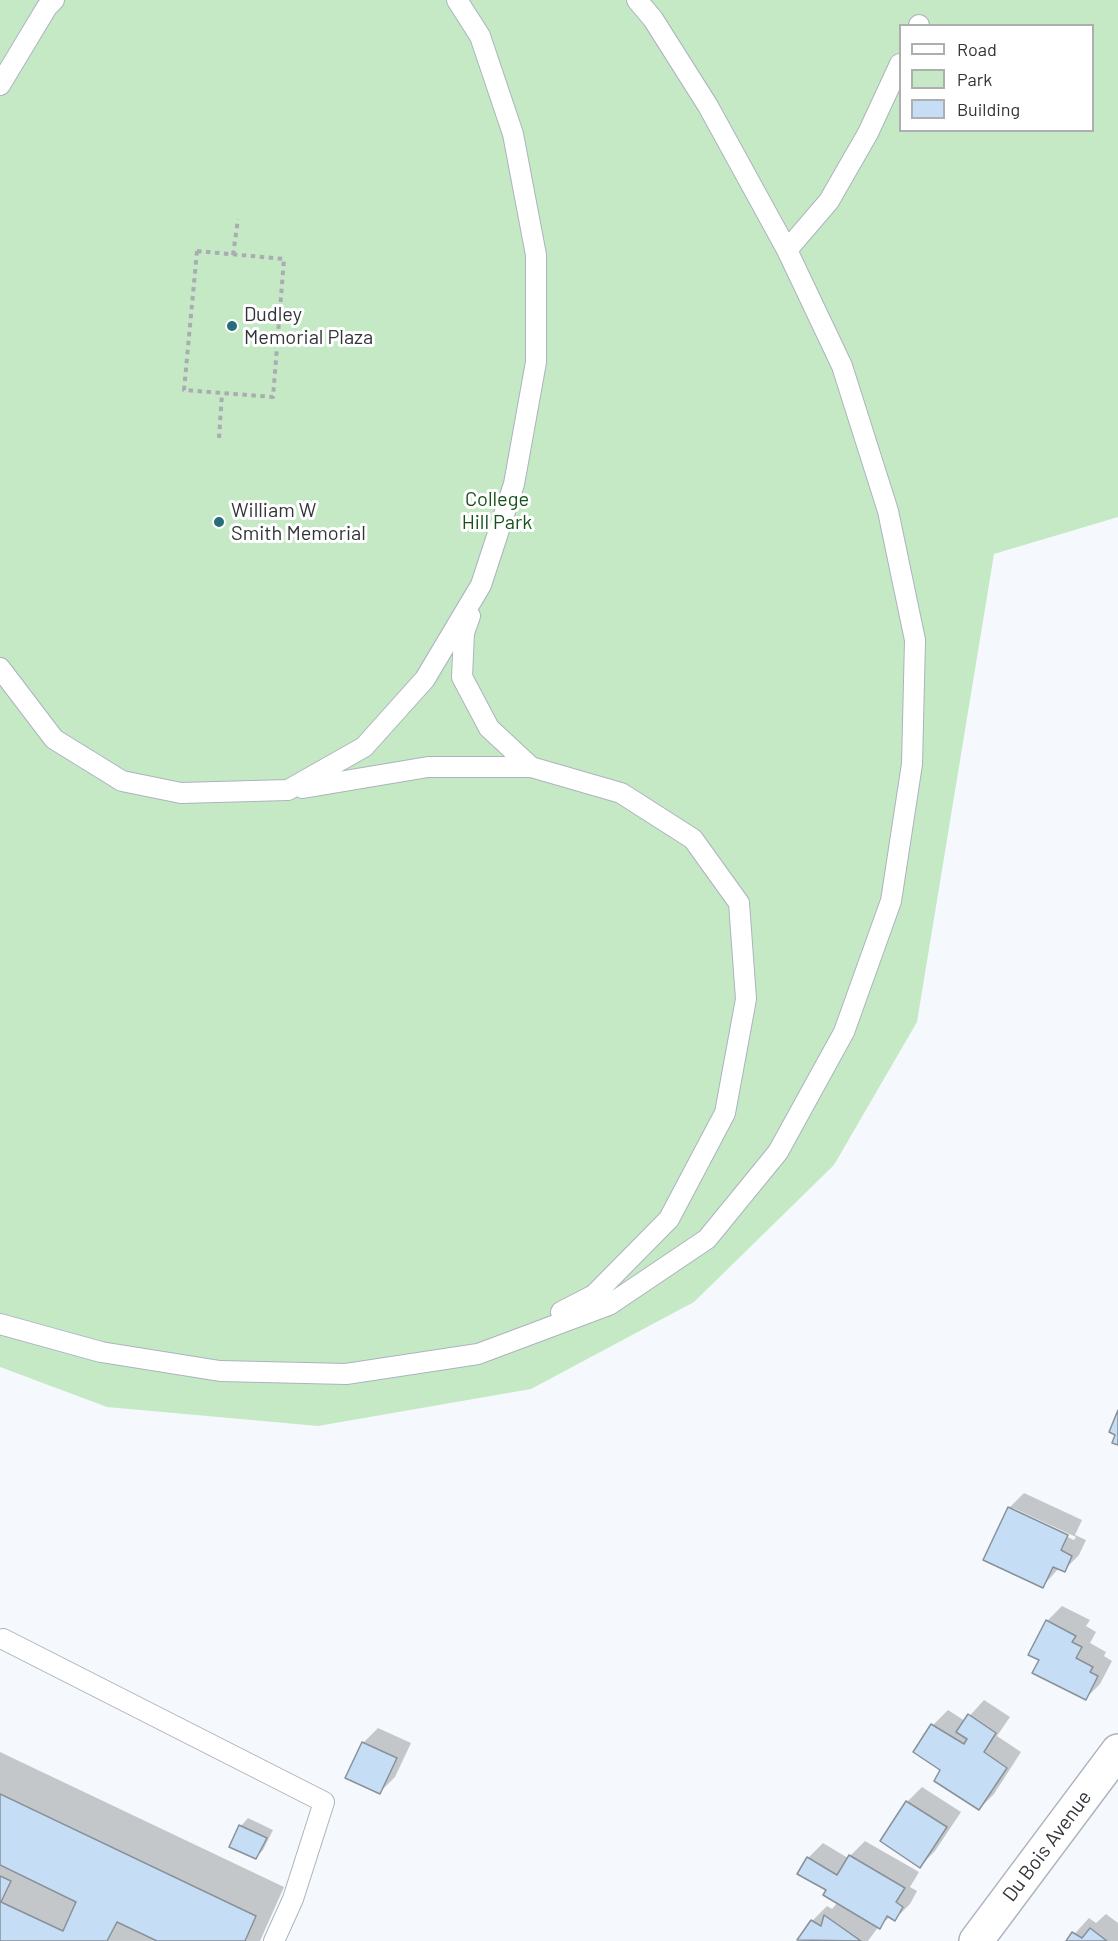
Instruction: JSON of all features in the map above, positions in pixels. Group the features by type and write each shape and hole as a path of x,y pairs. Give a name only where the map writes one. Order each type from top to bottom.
{"street":[{"name":"Du Bois Avenue","path":"976,1941 1118,1751"}],"lane":[{"path":"0,86 54,0"},
{"path":"457,0 480,36 513,135 536,255 536,362 514,484 464,633 462,677 489,728 531,767"},
{"path":"0,1324 101,1352 220,1371 346,1374 478,1354 609,1305 706,1239 778,1152 843,1032 891,901 912,765 915,640 888,511 842,366 786,250 708,106 653,19 637,0"},
{"path":"786,250 829,201 868,133 899,66"},
{"path":"288,790 364,747 425,679 481,585"},
{"path":"0,668 54,739 122,781 180,794 288,790 428,767 531,767 621,793 693,839 739,903 746,999 724,1113 669,1219 594,1295 478,1354"},
{"path":"3,1640 324,1802 293,1899 274,1941"}],"path":[{"path":"233,255 238,219"},
{"path":"197,251 284,258 273,397 222,393 184,390 197,251"},
{"path":"219,438 222,393"}],"green space":[{"name":"College Hill Park","path":"0,0 1118,0 1118,517 994,554 917,1022 834,1165 694,1302 531,1389 318,1426 107,1407 0,1367"}],"building":[{"path":"1118,1410 1118,1445 1112,1443 1115,1435 1109,1432"},
{"path":"1008,1507 1068,1535 1061,1550 1072,1556 1065,1572 1053,1567 1043,1588 983,1560"},
{"path":"1046,1620 1076,1636 1072,1642 1082,1647 1076,1658 1093,1667 1090,1672 1098,1676 1086,1700 1032,1673 1039,1660 1028,1655"},
{"path":"968,1714 996,1733 984,1752 1007,1768 979,1810 934,1781 940,1770 913,1752 931,1724 964,1744 967,1739 956,1732"},
{"path":"362,1742 397,1758 380,1794 345,1778"},
{"path":"0,1794 256,1916 245,1941 157,1941 117,1922 107,1941 0,1941 0,1876 11,1881 1,1902 63,1931 76,1902 0,1865"},
{"path":"906,1801 947,1827 920,1868 880,1841"},
{"path":"239,1825 267,1838 256,1859 229,1847"},
{"path":"849,1855 905,1888 896,1902 903,1907 895,1921 887,1916 880,1929 823,1895 826,1890 797,1874 807,1857 837,1875"},
{"path":"824,1915 861,1941 797,1940 811,1920 821,1926"},
{"path":"1090,1928 1107,1941 1066,1941 1072,1932 1082,1938"}],"place":[{"name":"Dudley Memorial Plaza","path":"232,326"},
{"name":"William W Smith Memorial","path":"219,522"}]}
